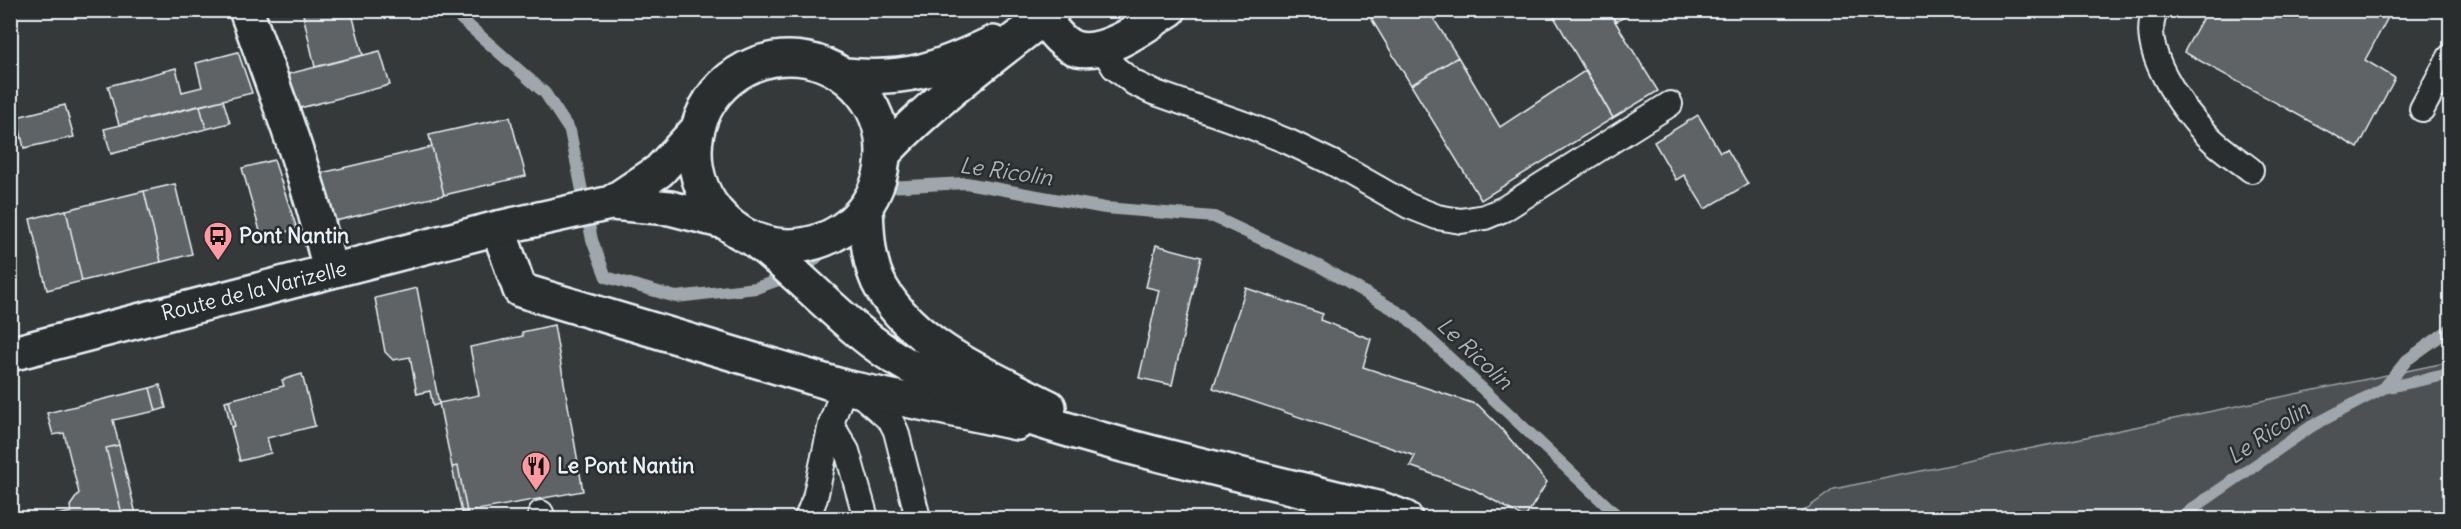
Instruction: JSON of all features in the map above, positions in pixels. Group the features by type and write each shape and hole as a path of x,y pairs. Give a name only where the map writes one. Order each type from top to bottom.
{"main road":[{"path":"246,10 284,113 324,243 330,271"},
{"path":"1048,14 1057,36 1078,49 1102,49 1169,10"},
{"path":"845,75 874,78 918,74 984,46 1048,14"},
{"path":"884,153 943,97 1048,14"},
{"path":"611,203 659,171 696,131 709,101 731,76 760,61 790,57 819,62 845,75 866,96 880,123 884,153 879,182 866,208 844,229 817,242 785,246 753,239"},
{"path":"696,131 695,164 705,195 725,222"},
{"path":"611,203 670,208 725,222 783,261 838,316 906,365 952,388 1019,416 1138,449 1381,509 1405,519"},
{"name":"Route de la Varizelle","path":"10,354 498,228 611,203"},
{"path":"866,208 867,247 881,288 905,319 940,348 994,379 1138,449"},
{"path":"498,228 520,290 849,388 1138,449"}],"lane":[{"path":"2156,10 2152,18 2151,31 2154,49 2178,101 2211,138 2250,170"},
{"path":"1102,49 1114,67 1134,83 1289,142 1335,164 1409,206 1437,217 1461,220 1485,217 1504,209 1670,104"},
{"path":"2422,109 2451,57"},
{"path":"807,519 815,498 831,424 849,388 891,422 896,431 918,519"},
{"path":"831,424 847,451 866,519"}],"shaded area":[{"path":"2450,362 2450,518 1794,518 1834,489"}],"building":[{"path":"302,10 351,10 363,55 315,67"},
{"path":"1366,10 1428,10 1458,57 1411,85"},
{"path":"1550,10 1608,10 1658,91 1613,118"},
{"path":"1608,10 1635,10 1616,22"},
{"path":"2207,10 2392,10 2365,60 2395,78 2358,148 2184,52"},
{"path":"380,51 390,85 296,109 284,75"},
{"path":"238,52 252,93 119,125 108,86 176,68 182,92 202,87 196,63"},
{"path":"1458,57 1500,127 1586,70 1613,118 1481,200 1411,85"},
{"path":"223,100 230,123 206,129 200,106"},
{"path":"65,105 74,137 24,148 17,117"},
{"path":"200,106 206,129 111,154 104,129"},
{"path":"1698,115 1720,152 1727,149 1748,184 1705,209 1684,175 1676,180 1654,142"},
{"path":"510,117 526,176 444,195 429,135"},
{"path":"432,147 444,195 331,222 317,174"},
{"path":"274,160 297,229 262,238 242,168"},
{"path":"175,184 192,254 161,262 144,191"},
{"path":"144,191 161,262 82,281 66,210"},
{"path":"66,210 82,281 47,290 30,219"},
{"path":"1156,245 1201,257 1172,385 1139,378 1159,290 1146,287"},
{"path":"417,288 439,404 433,406 430,391 417,394 410,357 393,360 385,352 375,298"},
{"path":"1246,288 1323,314 1320,320 1371,339 1363,367 1478,405 1547,482 1525,518 1473,489 1410,466 1415,456 1213,388"},
{"path":"554,325 583,491 467,512 458,466 452,467 439,403 479,395 470,347 523,336 522,332"},
{"path":"302,374 315,426 267,438 271,453 240,461 231,427 235,426 229,400 284,386 282,380"},
{"path":"160,385 166,408 156,411 150,388"},
{"path":"150,388 156,411 113,420 119,445 106,448 123,518 54,518 53,516 71,512 70,506 79,493 64,433 53,435 47,413"},
{"path":"229,400 235,426 231,427 225,401"},
{"path":"119,445 137,518 123,518 106,448"},
{"path":"458,466 467,512 462,513 452,467"}],"waterway":[{"name":"Le Ricolin","path":"451,10 545,93 570,131 592,240 606,277 676,297 756,288 803,271 888,187 966,183 1105,208 1214,217 1321,267 1405,316 1620,518"},
{"name":"Le Ricolin","path":"2384,388 2407,360 2450,329"},
{"name":"Le Ricolin","path":"2179,518 2312,426 2384,388 2450,374"}],"place":[{"name":"Pont Nantin","path":"218,262"},
{"name":"Le Pont Nantin","path":"536,492"}]}
